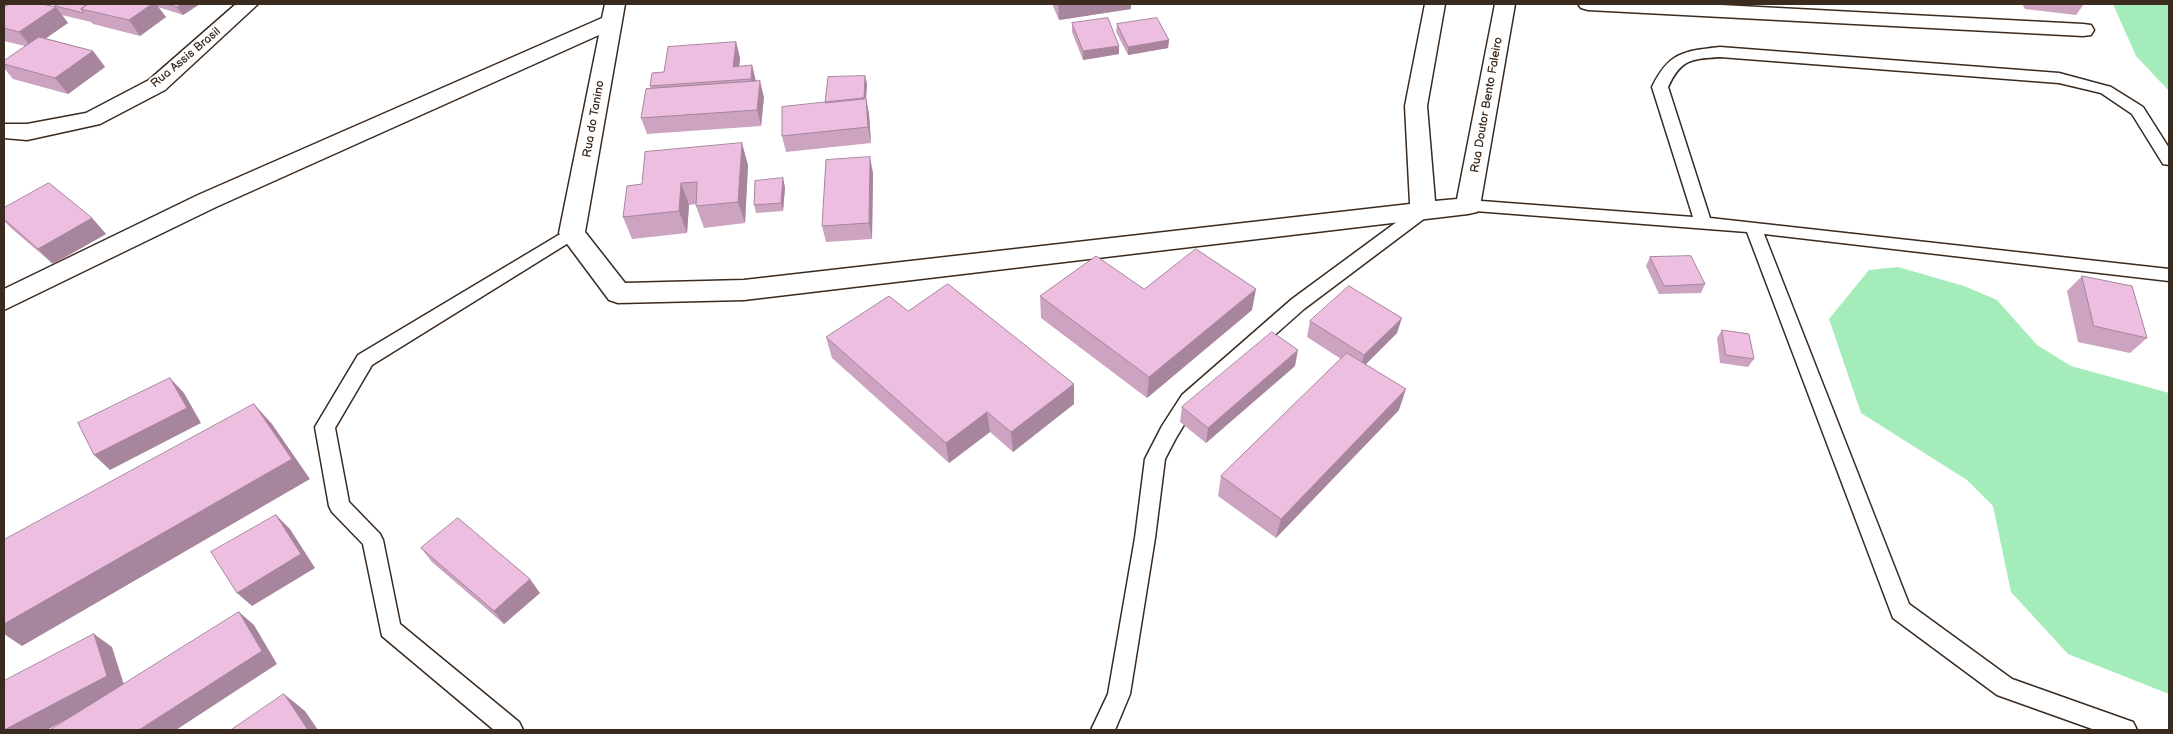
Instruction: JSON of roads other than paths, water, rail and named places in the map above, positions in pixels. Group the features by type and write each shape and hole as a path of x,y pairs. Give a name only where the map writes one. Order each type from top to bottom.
{"street":[{"name":"Rua Assis Brasil","path":"4,131 27,132 92,119 157,85 248,4"},
{"path":"1423,211 1416,106 1436,4"},
{"name":"Rua Doutor Bento Faleiro","path":"1468,206 1505,4"},
{"path":"1588,4 2082,30"},
{"path":"4,300 208,201 613,13"},
{"name":"Rua do Tanino","path":"572,233 613,13"},
{"path":"572,233 618,293 744,290 1468,206"}],"lane":[{"path":"1703,223 1660,87 1668,69 1682,56 1720,52 2059,78 2106,90 2138,111 2169,160"},
{"path":"1468,206 1753,227 2169,275"},
{"path":"1103,730 1119,694 1155,459 1169,432 1189,400 1298,304 1423,211"},
{"path":"1753,227 1901,611 2005,687 2125,730"},
{"path":"511,730 390,629 374,540 339,506 325,427 365,360 572,233"}]}
